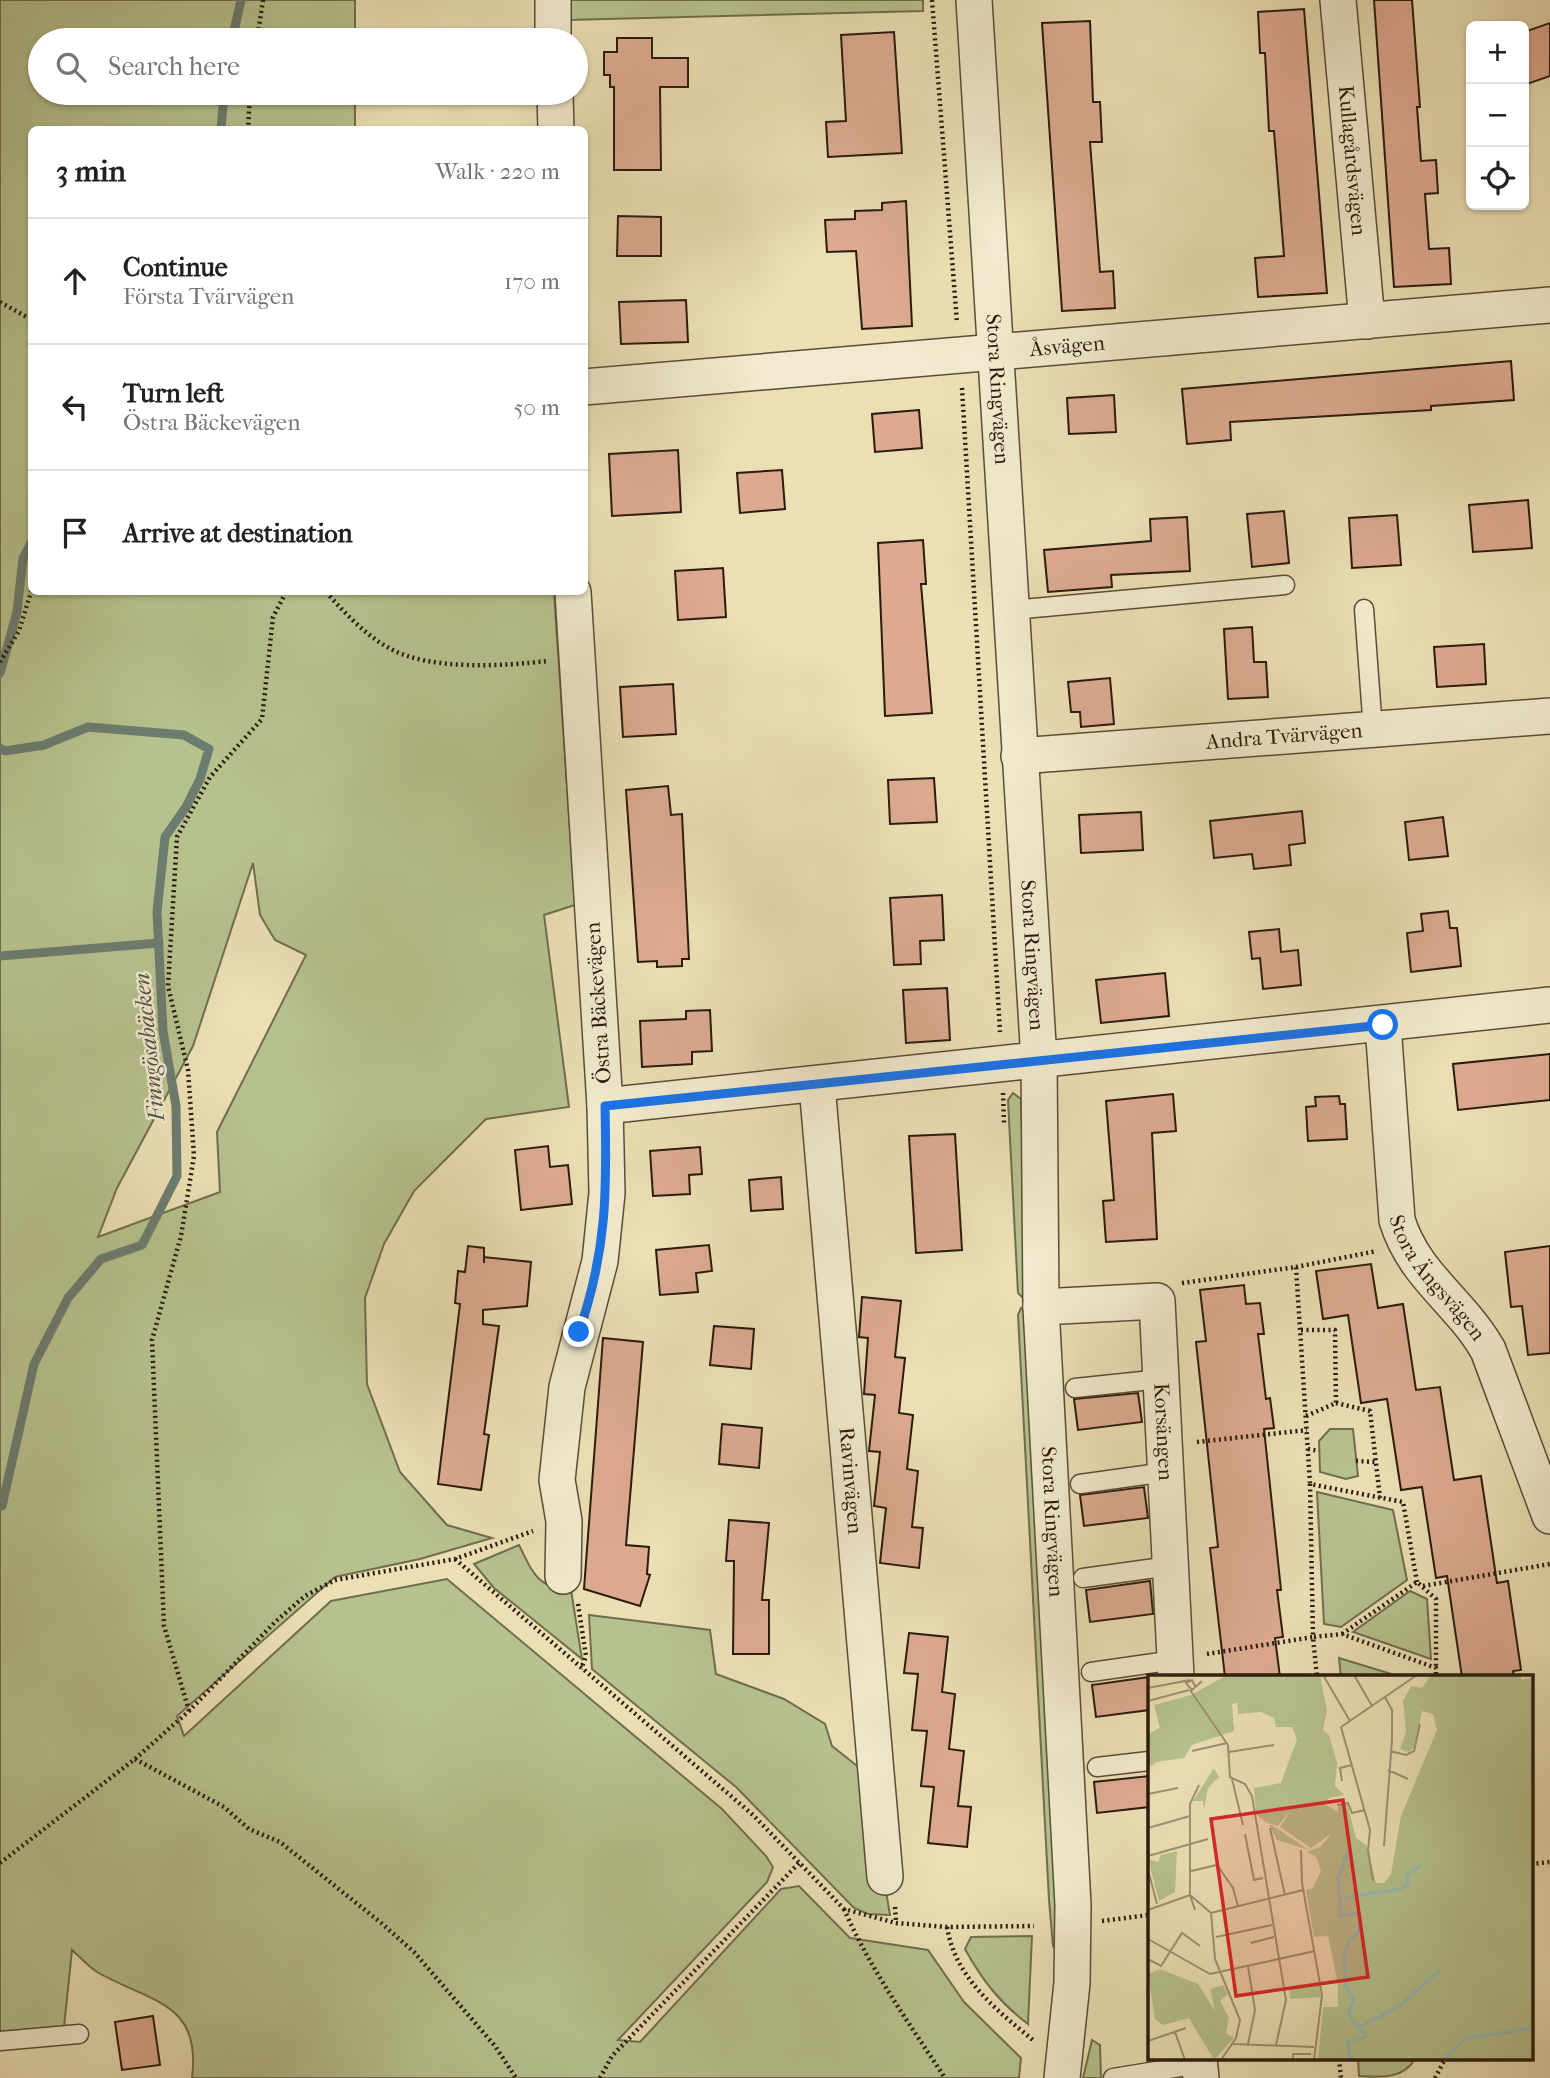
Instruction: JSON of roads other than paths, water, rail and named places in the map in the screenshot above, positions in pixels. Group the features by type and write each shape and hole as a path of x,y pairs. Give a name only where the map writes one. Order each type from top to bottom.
{"street":[{"path":"553,0 554,28"},
{"name":"Stora Ringvägen","path":"974,0 1039,1059 1041,1307 1073,1905 1072,1983 1062,2078"},
{"name":"Kullagårdsvägen","path":"1338,0 1367,321"},
{"path":"555,105 556,126"},
{"name":"Åsvägen","path":"588,387 1550,304"},
{"name":"Östra Bäckevägen","path":"563,1576 564,1521 557,1480 567,1387 592,1295 605,1228 605,1106 573,595"},
{"name":"Andra Tvärvägen","path":"1019,756 1550,716"},
{"path":"605,1106 1383,1025 1550,1005"},
{"name":"Stora Ängsvägen","path":"1383,1025 1397,1220 1405,1245 1416,1262 1476,1329 1488,1350 1550,1516"},
{"name":"Ravinvägen","path":"817,1085 885,1877"},
{"name":"Korsängen","path":"1041,1307 1157,1301 1176,1668"}],"lane":[{"path":"1012,610 1285,584"},
{"path":"1364,609 1373,730"},
{"path":"1076,1388 1161,1379"},
{"path":"1080,1484 1165,1459"},
{"path":"1083,1578 1171,1566"},
{"path":"1091,1672 1176,1668"},
{"path":"1097,1767 1148,1761"},
{"path":"0,2041 79,2034"},
{"path":"1113,2078 1200,2067"}],"waterway":[{"name":"Finngösabäcken","path":"235,28 241,0"},
{"name":"Finngösabäcken","path":"221,126 223,105"},
{"name":"Finngösabäcken","path":"0,673 17,612 23,558 28,549"},
{"name":"Finngösabäcken","path":"0,748 5,751 44,745 88,727 184,735 209,749 200,779 186,807 165,837 157,912 163,1031 176,1106 177,1176 142,1245 101,1259 68,1298 34,1364 2,1506"},
{"path":"0,956 159,943"}]}
